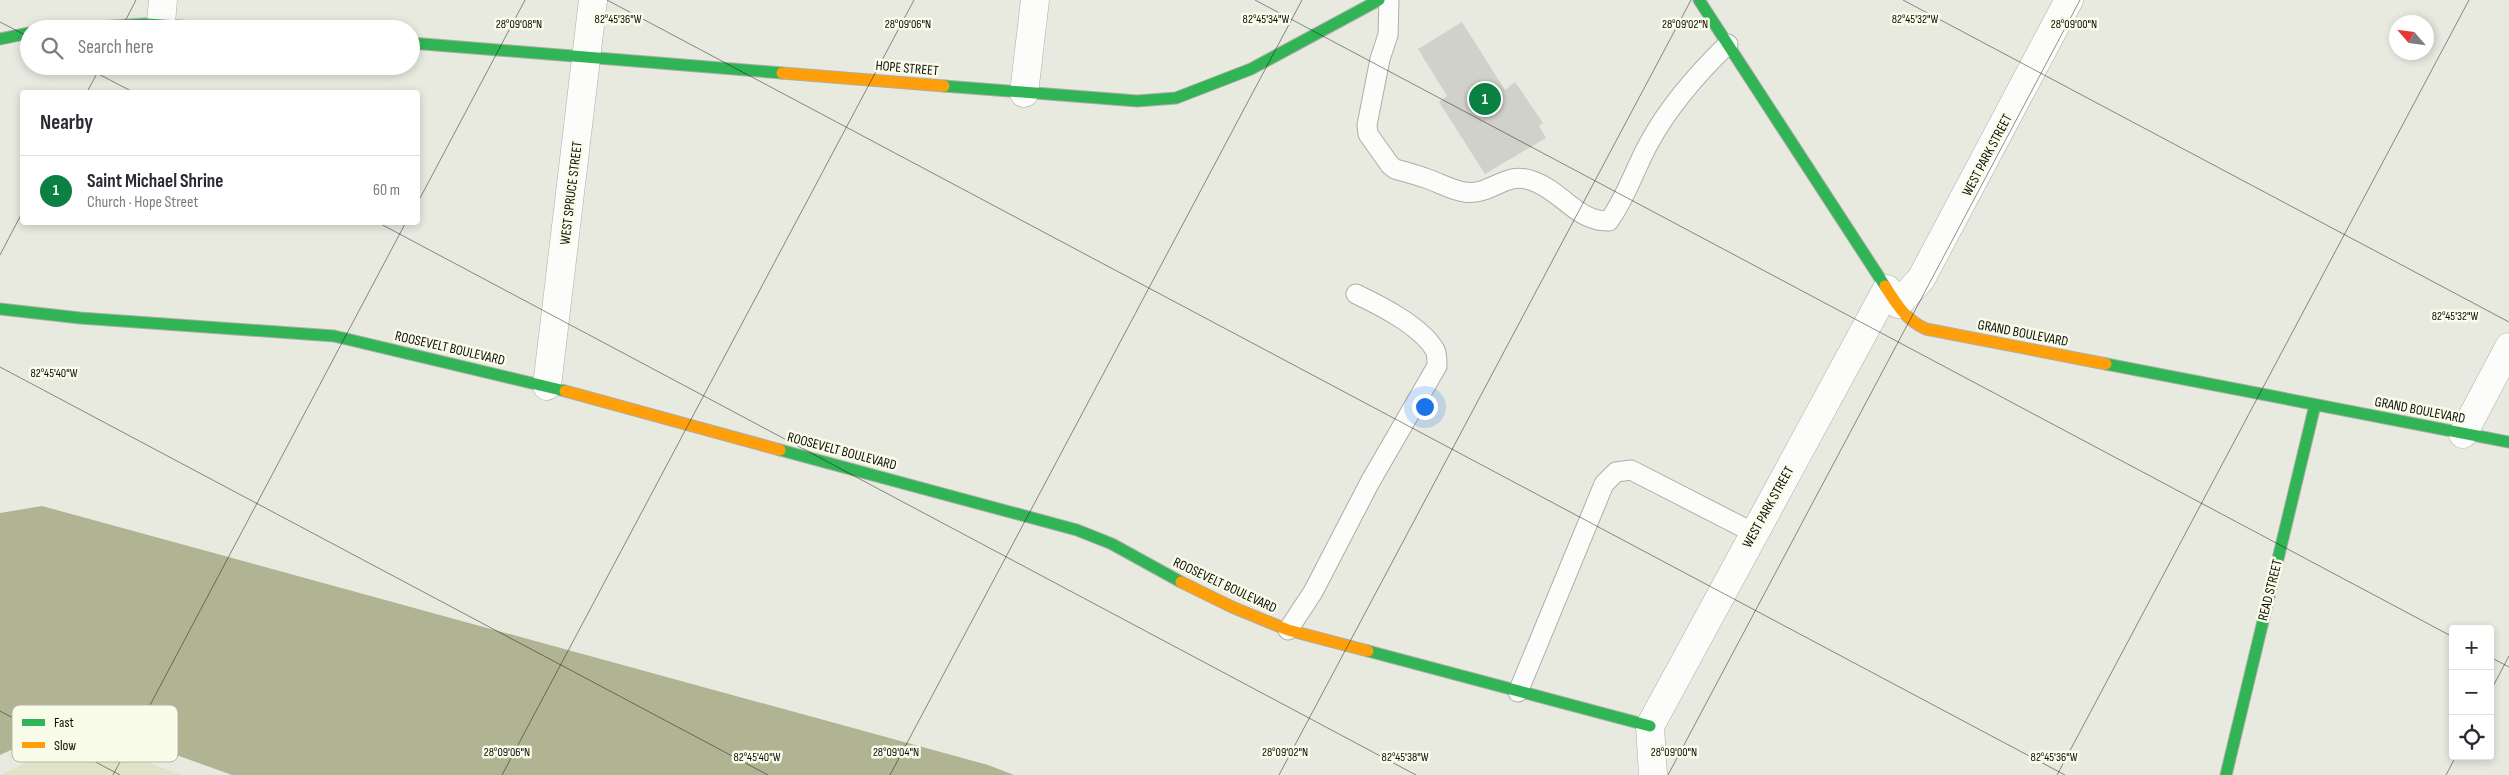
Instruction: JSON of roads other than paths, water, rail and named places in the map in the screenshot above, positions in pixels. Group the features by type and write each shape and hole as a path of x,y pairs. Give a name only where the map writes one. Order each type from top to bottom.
{"street":[{"name":"WEST SPRUCE STREET","path":"547,386 588,57 593,0"},
{"path":"1024,92 1035,0"},
{"name":"HOPE STREET","path":"420,44 1137,101 1176,98 1251,69 1378,0"},
{"name":"GRAND BOULEVARD","path":"1700,0 1913,324 1926,329 2315,406 2509,442"},
{"name":"WEST PARK STREET","path":"1650,726 1754,534 1893,296 1921,279 2069,0"},
{"path":"118,20 162,12 193,20"},
{"path":"0,38 20,35"},
{"name":"ROOSEVELT BOULEVARD","path":"0,309 80,318 334,336 547,386 1045,520 1090,534 1123,549 1179,581 1258,619 1288,630 1650,726"},
{"path":"2463,434 2509,347"},
{"name":"READ STREET","path":"2226,775 2315,406"},
{"path":"1650,726 1653,775"}],"lane":[{"path":"1389,0 1388,35 1380,59 1367,125 1368,134 1390,165 1394,169 1463,192 1480,192 1510,178 1532,180 1554,191 1578,212 1596,222 1609,221 1624,200 1649,143 1696,75 1728,44"},
{"path":"1288,630 1313,592 1370,482 1437,366 1436,351 1418,334 1384,308 1356,294"},
{"path":"1518,692 1604,484 1616,472 1631,470 1754,534"}],"place":[{"name":"Saint Michael Shrine","path":"1485,99"}]}
